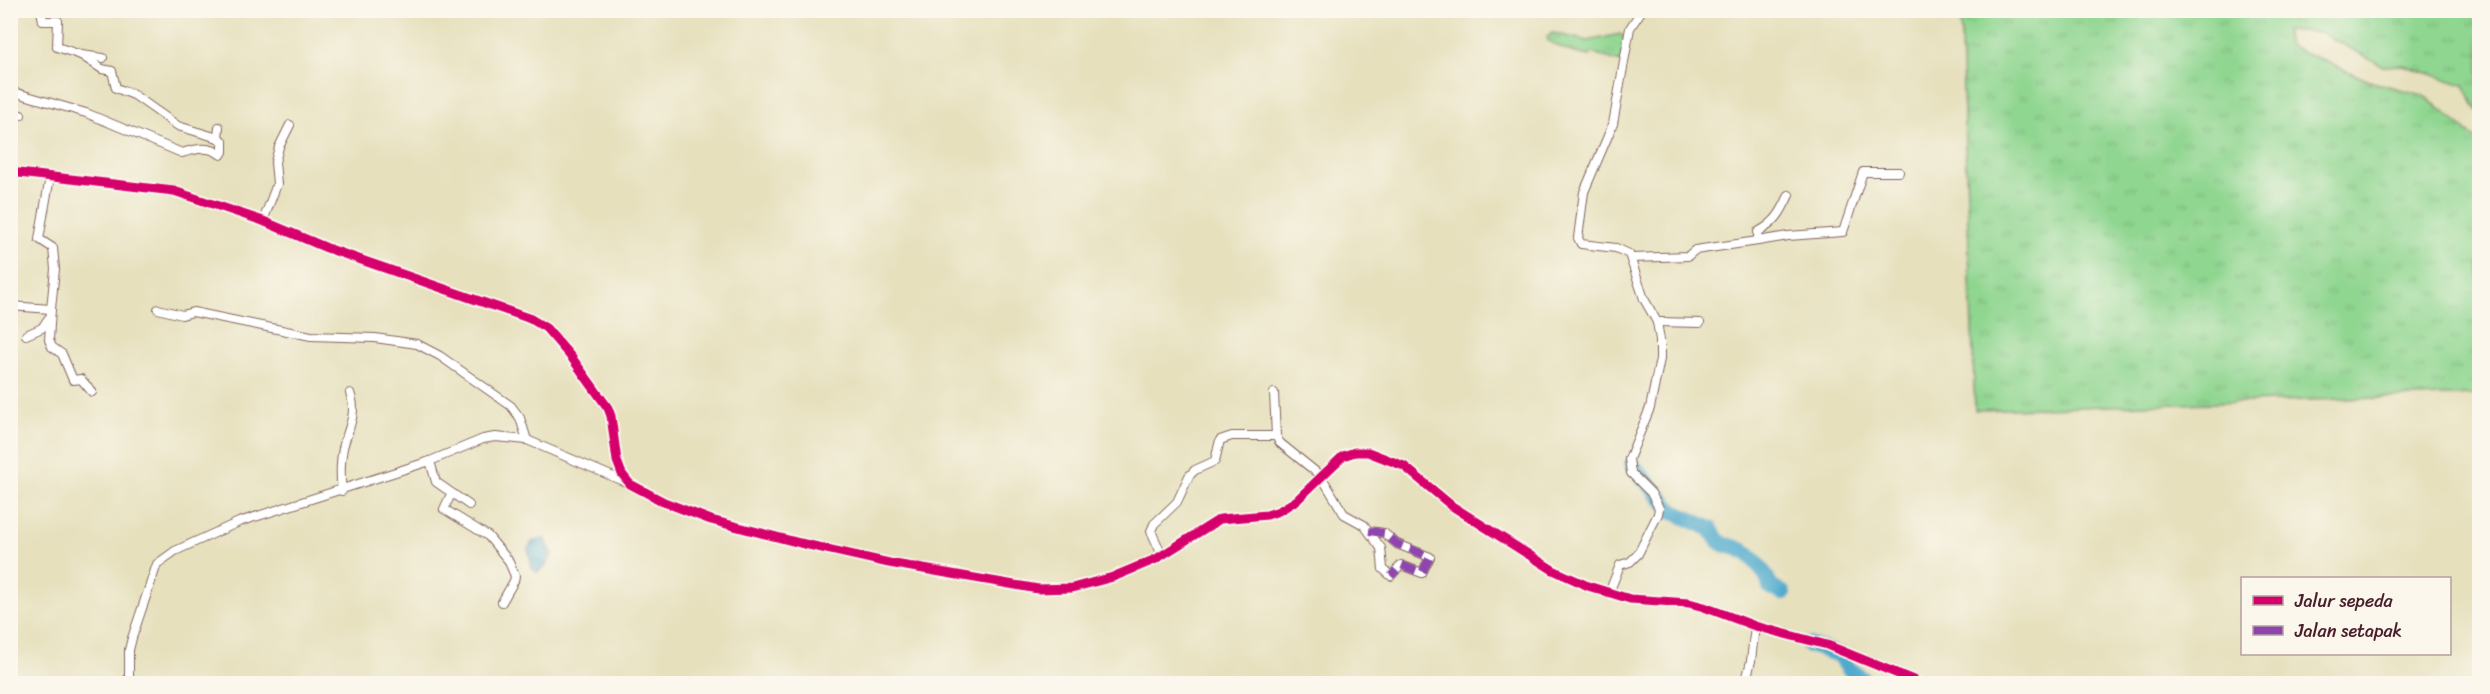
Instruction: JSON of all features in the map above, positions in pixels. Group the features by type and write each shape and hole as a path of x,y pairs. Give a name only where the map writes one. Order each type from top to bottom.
{"street":[{"path":"41,10 43,21 58,21 57,47 81,55 103,58"},
{"path":"1609,593 1620,565 1630,562 1638,554 1658,514 1659,508 1651,493 1631,473 1629,459 1650,408 1660,358 1660,340 1657,322 1644,299 1632,258 1624,250 1581,244 1578,238 1584,192 1613,124 1630,28 1642,10"},
{"path":"10,91 86,113 182,153 210,148 221,155 223,141 178,126 134,95 116,88 112,71 102,69 81,55"},
{"path":"10,112 21,115"},
{"path":"263,221 277,184 275,162 279,147 290,125"},
{"path":"218,138 219,128"},
{"path":"10,172 174,191 263,221 327,248 540,323 572,358 608,408 612,416 613,443 618,466 630,484"},
{"path":"1632,258 1688,256 1695,250 1788,236 1843,232 1863,172 1899,172"},
{"path":"50,177 39,238 53,248 55,269 48,336 50,343 62,354 73,380 81,379 92,392"},
{"path":"1758,241 1758,232 1772,224 1782,213 1789,195"},
{"path":"10,306 51,312"},
{"path":"158,309 182,315 193,312 311,336 375,338 417,344 440,356 511,406 520,418 527,440"},
{"path":"26,335 42,328 51,312"},
{"path":"1657,322 1700,323"},
{"path":"342,491 340,469 354,413 350,393"},
{"path":"1274,393 1276,436 1280,444 1321,476 1344,514 1363,524 1369,531 1381,548 1383,569 1391,576 1401,565 1422,573 1430,557 1397,544 1384,533 1369,531"},
{"path":"1162,555 1151,531 1154,524 1177,502 1189,476 1195,470 1215,461 1220,440 1232,436 1276,436"},
{"path":"129,684 129,650 149,583 159,561 175,551 239,522 342,491 430,461 483,439 495,437 527,440 630,484 663,502 722,522 889,564 1023,588 1056,590 1113,577 1162,555 1220,519 1262,516 1279,511 1297,500 1348,454 1368,452 1404,466 1452,506 1553,570 1588,586 1630,599 1689,603 1755,626 1827,645 1923,684"},
{"path":"430,461 436,482 469,505"},
{"path":"451,494 444,509 488,536 508,560 515,576 502,602"},
{"path":"1745,684 1751,661 1755,626"}],"green space":[{"path":"1960,11 2479,11 2479,114 2464,85 2403,65 2383,66 2320,32 2285,30 2288,45 2372,82 2423,95 2479,141 2479,395 1975,410"},
{"path":"1553,33 1588,41 1620,34 1627,39 1621,62 1591,53 1590,56 1563,49 1548,41 1547,36"}],"water":[{"path":"545,539 552,554 545,567 537,572 532,568 528,549 532,542"}],"waterway":[{"path":"1632,464 1672,511 1711,529 1719,541 1749,555 1764,573 1770,587 1783,593"},
{"path":"1809,645 1839,655 1848,668 1870,684"}],"marked path":[{"path":"1369,531 1384,533 1397,544 1430,557 1422,573 1401,565 1391,576"}],"cycle path":[{"path":"10,172 174,191 263,221 327,248 531,319 546,328 572,358 608,408 617,461 622,474 630,484 664,502 711,520 889,563 1038,589 1072,588 1113,577 1156,559 1220,519 1267,515 1279,511 1297,500 1343,456 1355,452 1368,452 1404,466 1452,506 1553,570 1588,586 1630,599 1689,603 1704,607 1755,626 1827,645 1923,684"}]}
